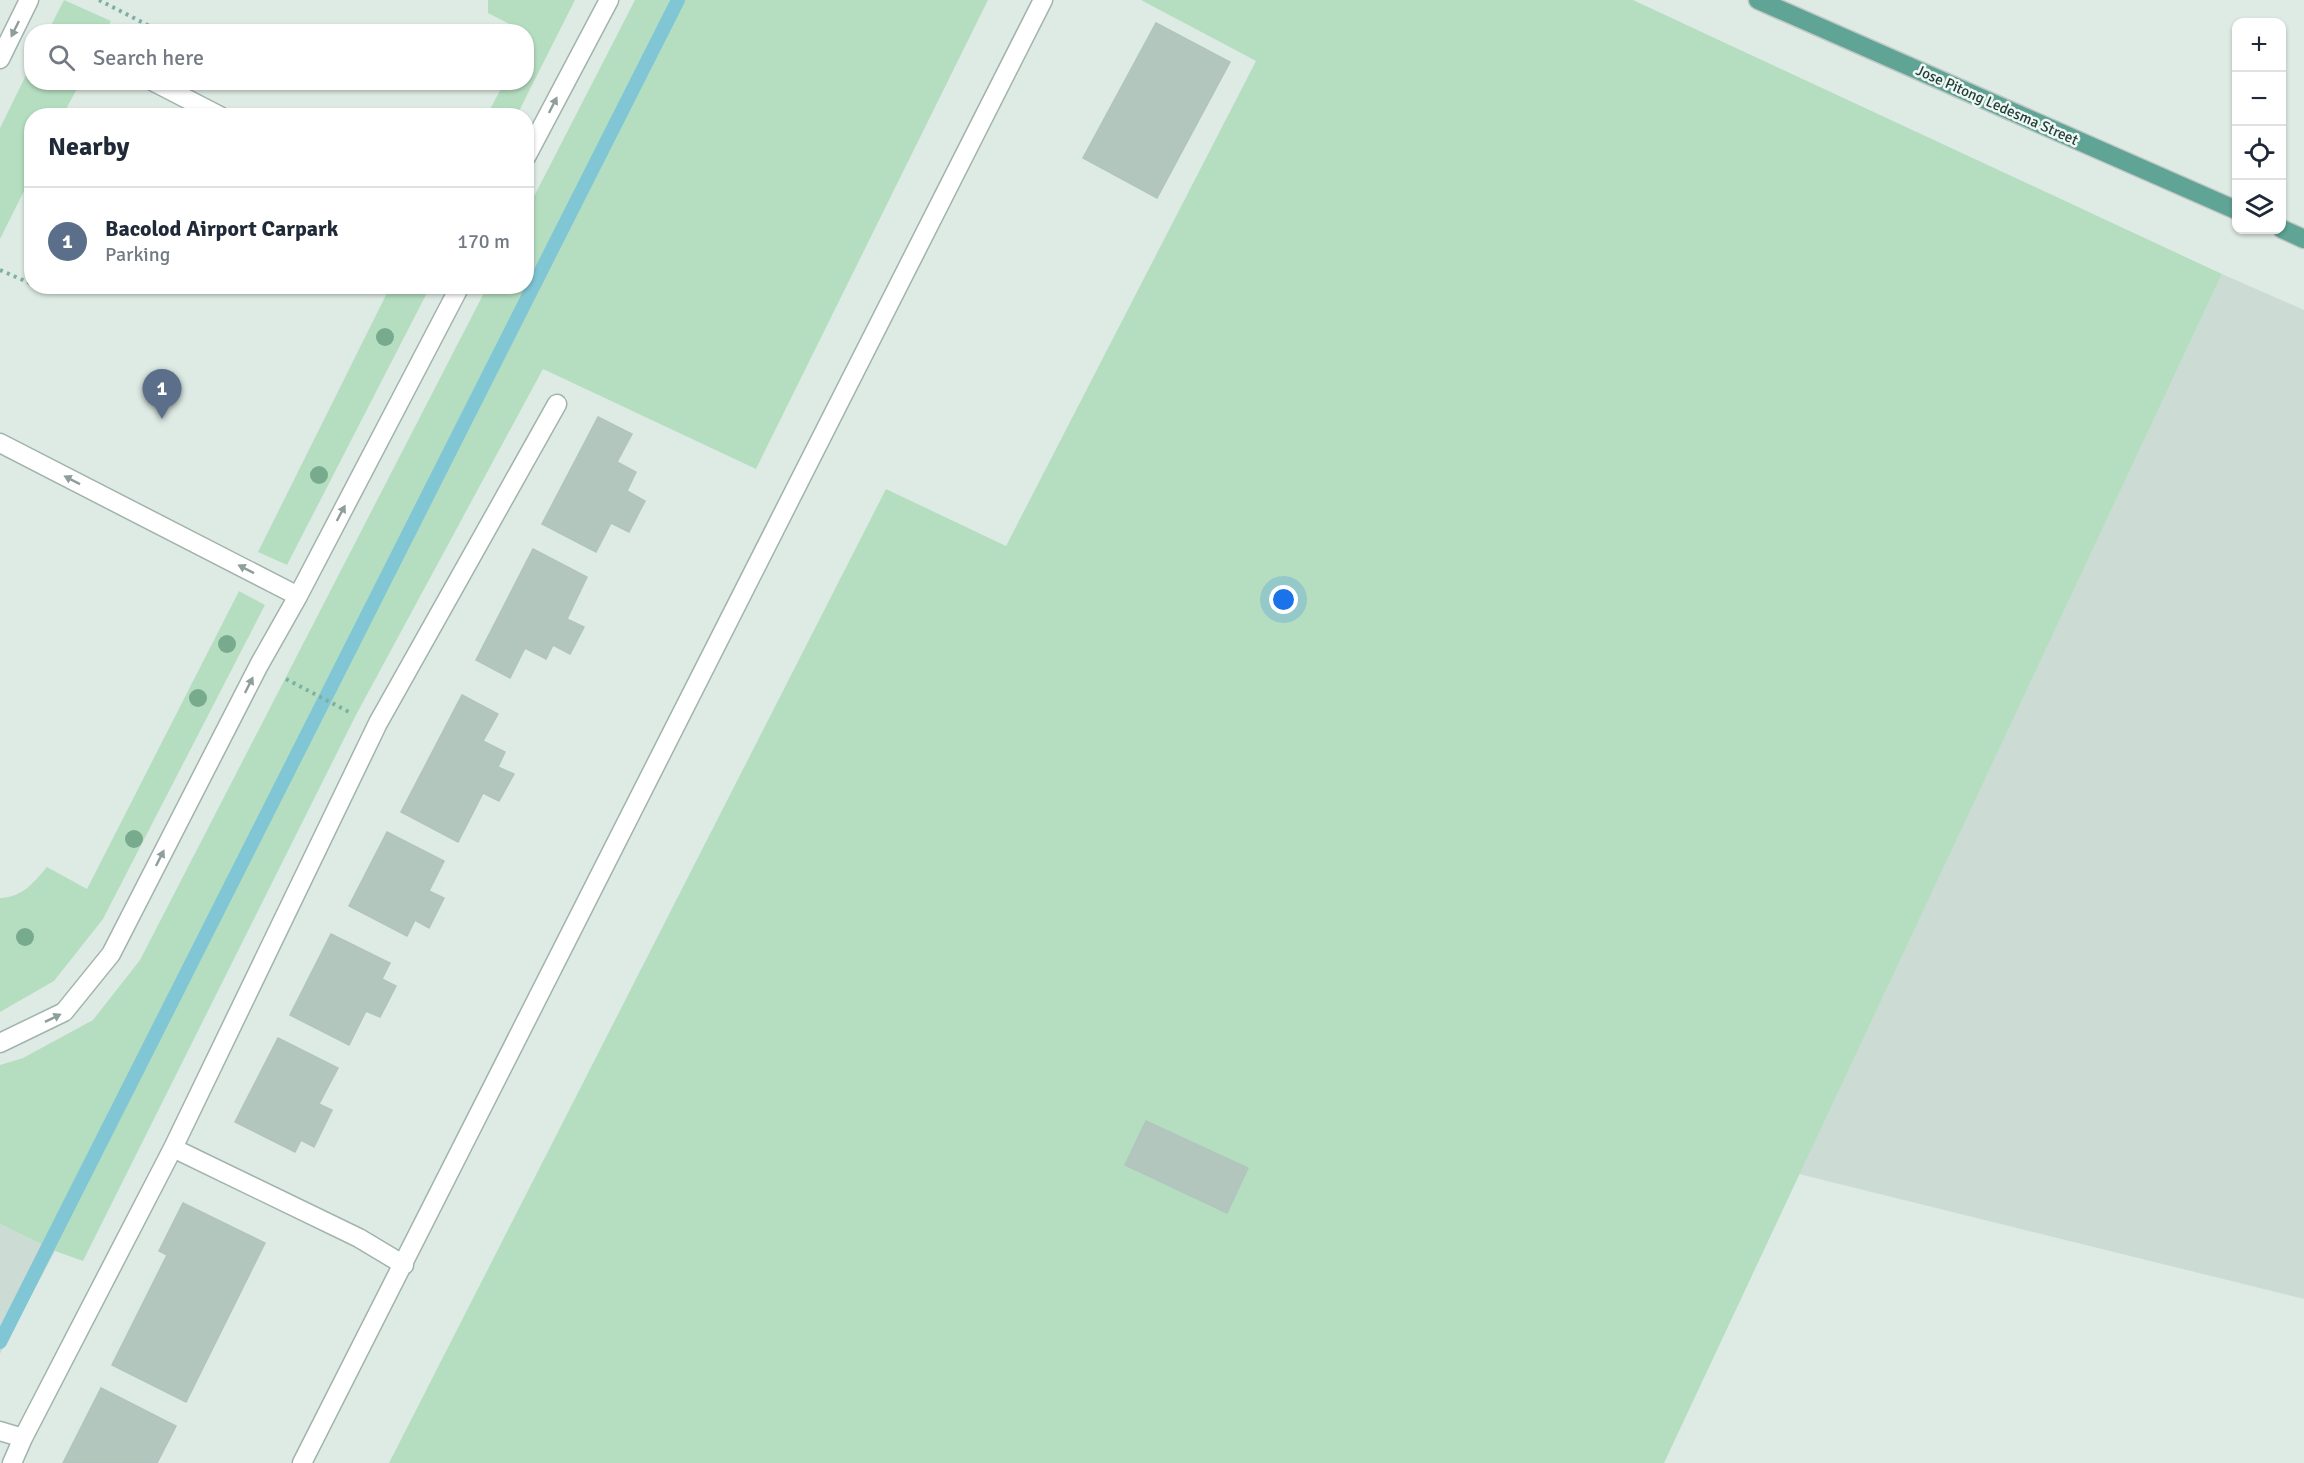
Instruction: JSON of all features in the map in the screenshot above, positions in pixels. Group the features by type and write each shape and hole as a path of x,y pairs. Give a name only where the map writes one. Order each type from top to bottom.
{"main road":[{"name":"Jose Pitong Ledesma Street","path":"1758,0 2232,208"},
{"path":"2286,231 2304,239"}],"street":[{"path":"0,59 29,0"},
{"path":"534,142 609,0"},
{"path":"302,1463 1043,0"},
{"path":"170,90 204,108"},
{"path":"0,1043 64,1012 111,954 259,665 298,596 456,294"},
{"path":"12,1463 173,1148 378,723 558,404"},
{"path":"0,443 298,596"},
{"path":"173,1148 360,1238 404,1265"},
{"path":"0,1431 23,1438"}],"path":[{"path":"99,0 145,24"},
{"path":"0,270 24,280"},
{"path":"259,665 356,715 378,723"}],"shaded area":[{"path":"2222,274 2304,310 2304,1299 1799,1174"},
{"path":"0,1224 55,1251 0,1354"}],"green space":[{"path":"64,0 111,21 110,24 52,24"},
{"path":"488,0 575,0 534,81 534,24 509,24 488,13"},
{"path":"635,0 988,0 756,469 543,369 356,715 83,1261 55,1251 0,1224 0,1065 23,1058 93,1020 140,960 483,294 534,294 534,196"},
{"path":"1141,0 1633,0 2222,274 1664,1463 389,1463 886,489 1006,546 1256,61"},
{"path":"24,79 24,90 76,90 67,108 24,108 24,191 0,239 0,128"},
{"path":"500,90 530,90 521,108 491,108"},
{"path":"387,294 426,294 287,565 258,552"},
{"path":"239,591 265,605 103,919 54,981 0,1012 0,898 21,892 32,884 47,867 87,889"}],"building":[{"path":"1156,23 1230,62 1157,198 1083,158"},
{"path":"598,417 632,434 617,462 636,472 627,491 645,501 629,532 611,523 596,552 542,524"},
{"path":"533,549 587,577 567,619 584,627 570,654 553,645 546,659 525,648 510,678 476,660"},
{"path":"462,695 498,714 483,741 505,752 498,767 514,774 499,801 483,793 458,842 401,812"},
{"path":"387,832 444,861 429,891 444,898 429,928 415,920 407,936 349,906"},
{"path":"331,934 390,963 382,979 396,986 380,1017 366,1011 349,1045 290,1015"},
{"path":"278,1038 338,1068 319,1104 332,1110 314,1147 301,1140 295,1152 235,1122"},
{"path":"1146,1121 1248,1168 1227,1213 1125,1165"},
{"path":"183,1203 265,1243 186,1402 112,1365 167,1255 159,1251"},
{"path":"101,1388 176,1426 157,1463 63,1463"}],"waterway":[{"path":"534,285 678,0"},
{"path":"0,1342 529,294"}],"place":[{"name":"Bacolod Airport Carpark","path":"162,419"}]}
